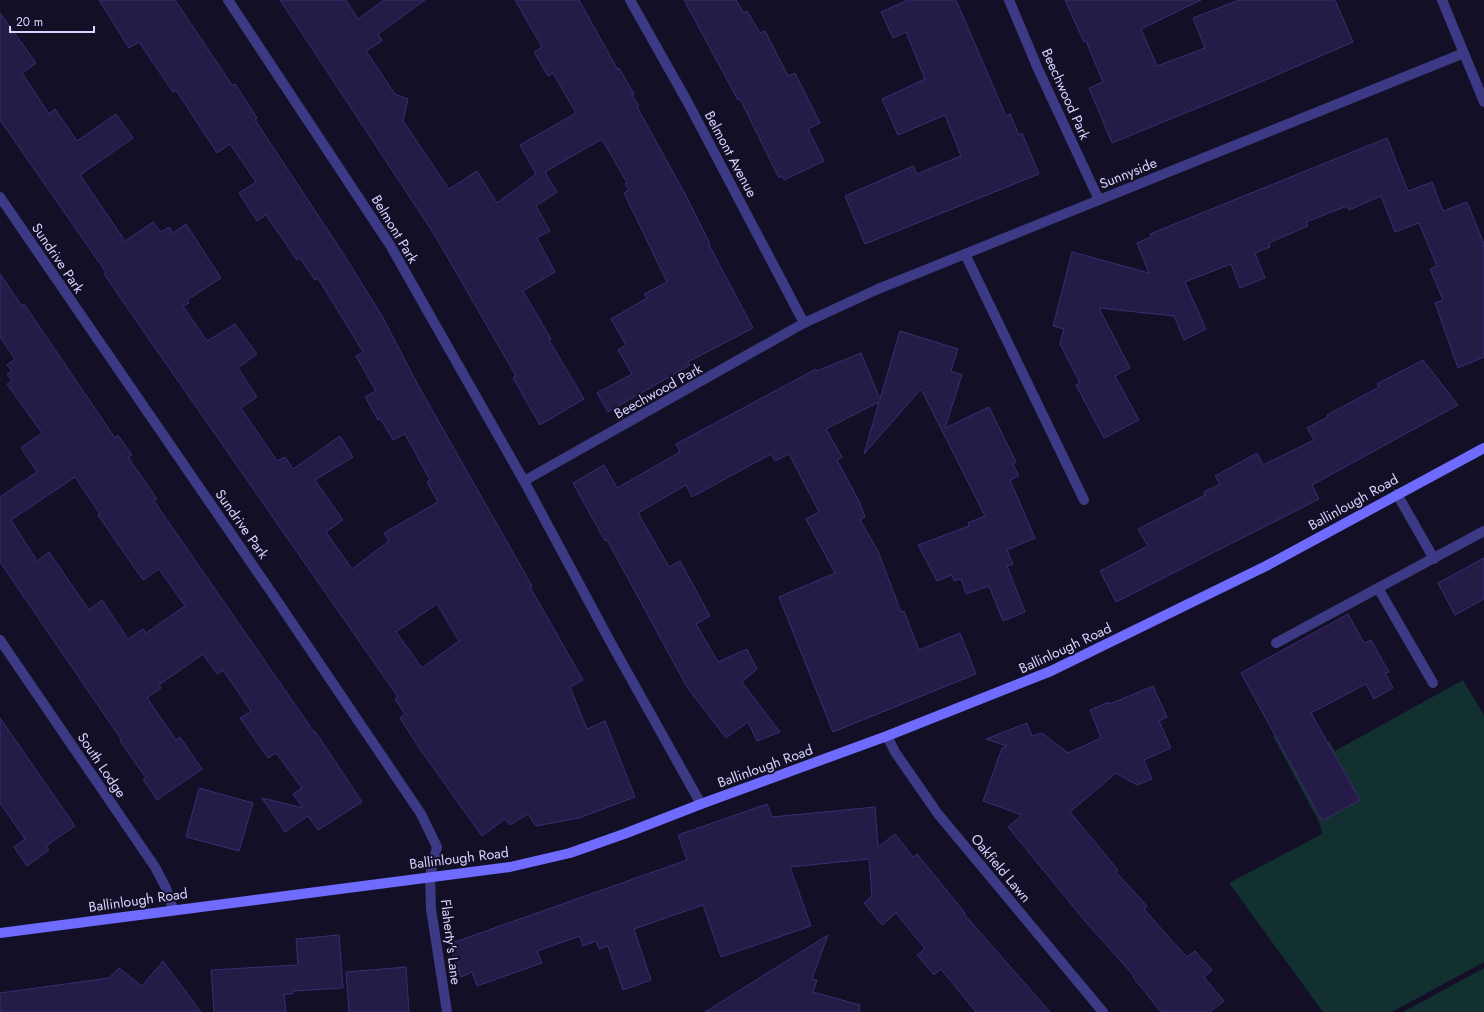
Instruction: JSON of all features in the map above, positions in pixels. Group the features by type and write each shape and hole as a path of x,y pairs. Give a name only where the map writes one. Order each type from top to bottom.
{"street":[{"name":"Belmont Park","path":"228,0 390,245 524,481 611,643 701,804"},
{"name":"Belmont Avenue","path":"630,0 687,101 804,323"},
{"name":"Beechwood Park","path":"1009,0 1038,69 1099,200"},
{"path":"1442,0 1484,102"},
{"name":"Sunnyside","path":"804,323 878,289 1464,53"},
{"name":"Sundrive Park","path":"0,197 418,809 437,847 430,876"},
{"path":"965,254 1084,500"},
{"name":"Beechwood Park","path":"524,481 804,323"},
{"name":"Ballinlough Road","path":"0,933 173,909 510,867 570,853 888,736 1051,671 1266,566 1484,448"},
{"path":"1397,494 1434,559"},
{"path":"1276,643 1484,531"},
{"path":"1378,588 1432,683"},
{"name":"South Lodge","path":"0,640 155,867 166,888 173,909"},
{"name":"Oakfield Lawn","path":"888,736 895,752 938,814 1103,1012"},
{"name":"Flaherty's Lane","path":"430,876 431,909 447,1012"}],"green space":[{"path":"1463,680 1484,715 1484,962 1392,1012 1323,1012 1229,883 1322,834 1320,824 1273,736 1306,717 1322,745 1329,741 1335,751"},
{"path":"1484,968 1484,1012 1403,1012"}],"building":[{"path":"99,0 175,0 232,85 235,84 257,118 255,120 341,250 382,316 418,385 532,586 530,587 583,680 570,687 587,729 605,721 635,797 579,818 536,826 528,814 510,825 505,819 482,836 420,749 400,718 405,714 395,699 398,697 144,332 104,274 106,272 0,120 0,13 36,63 22,73 49,114 55,109 77,141 116,114 133,138 80,175 125,241 153,222 161,232 169,227 173,233 186,224 221,278 187,300 189,303 183,306 207,341 235,324 257,354 238,368 257,397 241,408 277,461 285,457 293,469 340,436 353,457 315,480 343,520 326,532 352,569 389,541 384,533 438,502 427,482 430,480 405,434 393,440 380,418 378,420 365,397 376,391 356,356 363,352 318,278 315,280 300,258 297,260 266,215 257,221 239,193 256,182 230,144 217,153 176,90 173,92 139,42 129,48","holes":["437,604 459,641 422,668 396,632"]},
{"path":"280,0 346,0 358,19 384,0 425,0 378,34 382,41 366,51 395,94 408,99 403,121 449,189 477,171 497,203 536,174 520,145 576,113 553,73 548,76 534,52 542,47 515,0 579,0 618,70 619,68 634,94 632,95 639,106 637,107 684,192 710,244 709,245 753,328 688,362 690,365 608,412 597,393 632,374 618,350 626,345 611,319 647,298 644,294 667,282 624,193 629,190 625,184 627,183 602,139 545,172 557,192 536,206 550,231 537,238 555,272 523,291 551,339 549,340 584,399 540,425 513,378 516,376 434,234"},
{"path":"684,0 736,0 744,13 747,11 760,33 765,31 788,76 795,73 820,123 808,129 824,161 784,180 782,176 779,178 740,99 738,100"},
{"path":"908,0 956,0 1006,116 1010,114 1019,135 1022,133 1039,174 865,244 845,196 913,166 917,174 961,156 945,115 898,135 882,99 925,79 906,32 893,38 881,12"},
{"path":"1065,0 1201,0 1141,29 1157,66 1205,48 1193,18 1239,0 1335,0 1353,42 1256,84 1112,143 1089,88 1103,82 1086,41 1084,42"},
{"path":"1387,138 1408,191 1432,182 1443,211 1467,202 1484,244 1484,357 1458,368 1435,303 1443,300 1430,269 1437,266 1419,223 1395,232 1381,196 1349,210 1347,206 1306,222 1308,226 1269,243 1270,247 1255,253 1265,278 1240,288 1231,264 1185,282 1206,329 1184,340 1174,316 1099,308 1130,368 1115,376 1139,420 1104,438 1076,385 1080,383 1060,344 1064,329 1053,326 1072,252 1149,273 1137,243 1151,237 1150,234"},
{"path":"0,274 22,306 24,304 115,438 118,435 132,455 128,457 157,499 154,501 314,732 315,731 362,802 318,830 308,816 285,832 262,798 303,808 293,794 302,788 276,753 268,758 240,718 251,711 223,670 217,674 203,654 159,685 161,688 147,698 176,740 180,737 202,769 157,800 143,779 146,778 120,741 121,739 0,562 0,497 37,472 21,448 42,433 7,384 12,381 7,374 12,371 7,365 15,359 0,337","holes":["75,477 100,514 98,515 143,580 159,569 185,606 146,633 143,629 128,639 102,600 89,610 49,552 37,561 11,520"]},
{"path":"900,331 958,349 951,371 962,375 945,428 989,407 1016,462 1013,464 1019,476 1010,480 1035,538 1007,550 1013,564 1007,566 1025,612 1003,621 989,586 966,594 961,579 954,581 952,575 937,581 918,545 969,526 968,523 985,516 921,389 864,454 879,402 826,429 842,457 837,460 860,503 865,517 860,520 878,551 901,612 904,611 919,650 960,633 976,674 833,732 779,597 835,573 806,519 819,512 789,454 775,461 771,454 692,497 686,485 638,513 669,567 680,561 710,616 696,624 718,662 747,649 757,669 742,682 780,732 757,741 748,722 726,738 687,687 607,540 605,541 573,483 604,465 617,488 680,452 676,444 816,369 817,371 861,353 880,399"},
{"path":"1423,360 1458,405 1312,485 1319,499 1116,602 1100,571 1148,546 1138,529 1205,495 1204,492 1220,484 1215,476 1257,453 1263,465 1314,440 1307,428 1328,417 1327,415 1379,387 1377,384"},
{"path":"1484,558 1484,599 1455,615 1438,583"},
{"path":"1348,614 1364,643 1371,640 1389,672 1385,673 1393,688 1374,699 1366,684 1311,713 1360,800 1322,821 1241,673"},
{"path":"1153,686 1167,717 1159,721 1171,748 1144,760 1152,779 1137,785 1116,773 1070,812 1118,870 1116,872 1147,906 1144,909 1174,943 1187,957 1195,951 1212,970 1204,977 1224,1001 1210,1012 1161,1012 1133,977 1134,976 1085,921 1008,827 1022,815 983,801 1002,748 1007,746 986,739 1027,723 1032,736 1042,733 1068,753 1101,738 1090,710 1109,702 1110,704"},
{"path":"0,718 75,826 46,846 49,850 27,866 14,847 25,839 0,803"},
{"path":"199,788 253,803 239,851 186,837"},
{"path":"767,804 772,817 875,807 878,847 895,834 913,857 917,854 965,913 964,914 1050,1012 976,1012 941,969 934,975 917,955 925,949 896,913 882,925 864,903 872,896 869,859 790,867 811,926 721,957 703,905 634,929 651,980 623,990 608,946 599,949 596,941 583,946 580,936 537,951 542,963 477,986 472,972 461,977 449,944 687,860 678,835"},
{"path":"339,935 343,988 293,991 293,994 284,994 286,1012 214,1012 211,970 298,965 296,939"},
{"path":"828,935 812,979 817,980 813,992 860,1005 859,1012 705,1012"},
{"path":"163,961 201,1012 0,1012 0,993 109,978 119,968 142,986"},
{"path":"406,967 409,1012 349,1012 346,972"}]}
